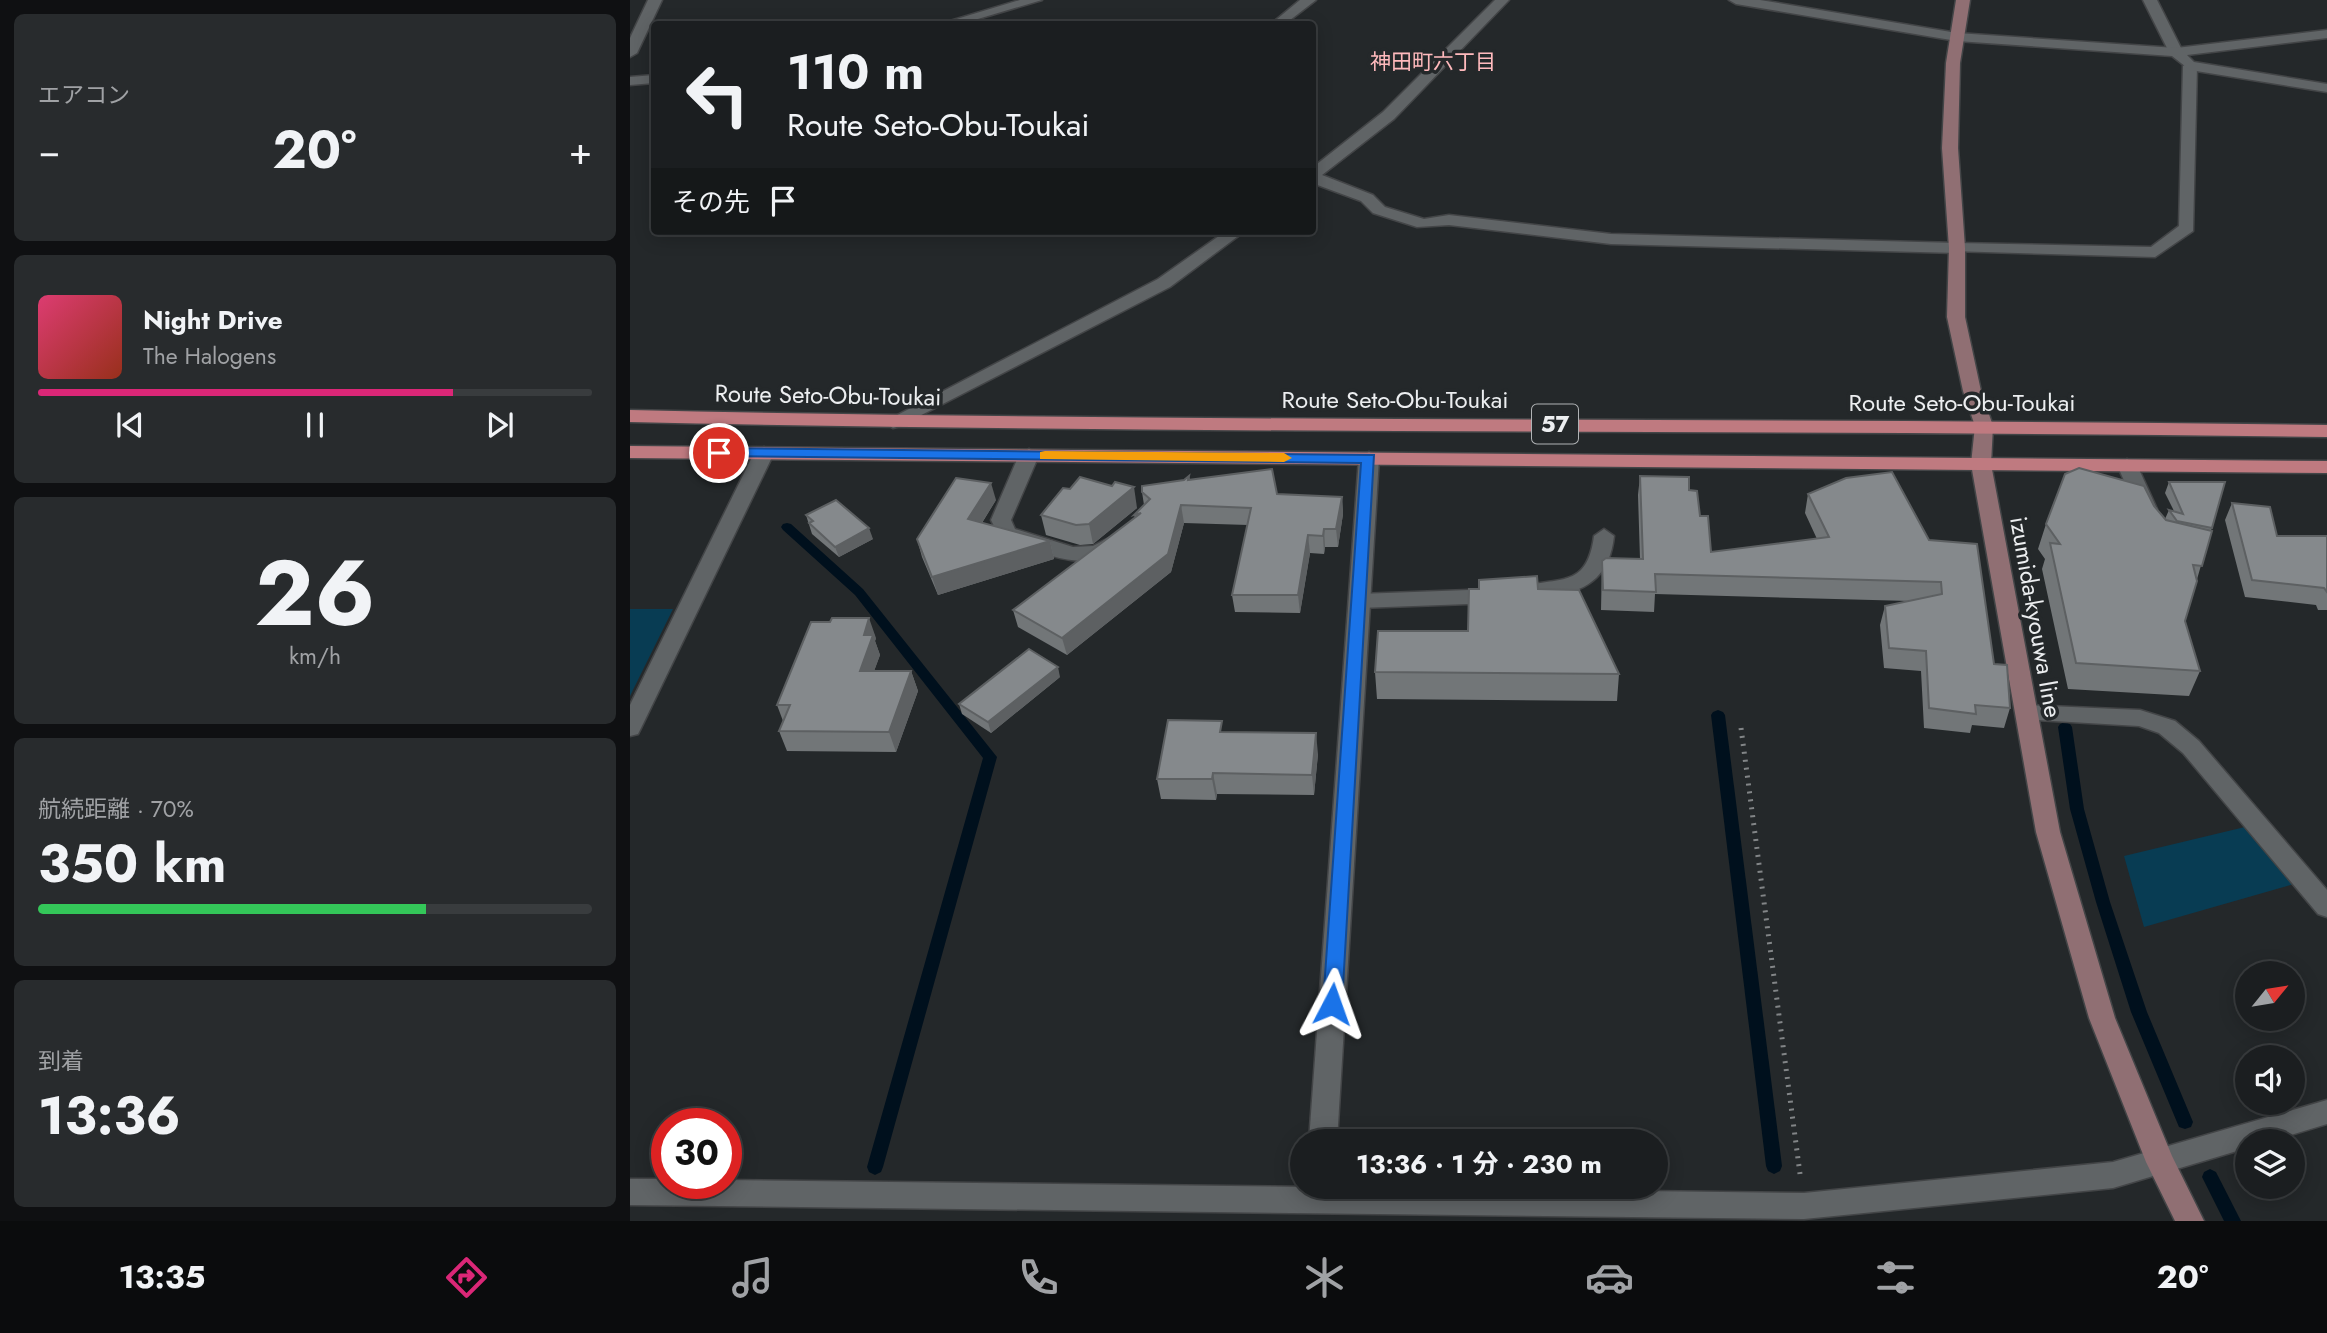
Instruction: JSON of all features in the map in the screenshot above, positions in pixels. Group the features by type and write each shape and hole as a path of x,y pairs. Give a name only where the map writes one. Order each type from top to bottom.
{"main road":[{"name":"izumida-kyouwa line","path":"1962,0 1950,148 1957,248 1956,317 1972,391 1984,426 1981,464 2049,832 2102,1018 2160,1162 2189,1221"},
{"name":"Route Seto-Obu-Toukai","path":"630,416 893,422 1984,426 2327,431"},
{"name":"57","path":"630,452 2327,467"}],"street":[{"path":"630,53 636,32 655,0"},
{"path":"958,21 1035,0"},
{"path":"1316,173 1355,148 1437,69 1502,0"},
{"path":"1736,0 1957,37 2176,52 2327,34"},
{"path":"2150,0 2176,52 2190,66 2327,88"},
{"path":"1280,21 1303,1"},
{"path":"1316,178 1367,198 1379,211 1423,224 1449,220 1611,239 2155,253 2187,228 2190,66"},
{"path":"630,80 651,79"},
{"path":"893,422 1164,283 1231,235"},
{"path":"630,727 764,453"},
{"path":"1029,455 1001,520 1007,533 1080,555 1099,554 1119,535"},
{"path":"1324,1129 1369,458"},
{"path":"2127,465 2157,530"},
{"path":"1359,601 1484,597 1569,588 1595,572 1603,557 1604,536"},
{"path":"2027,713 2140,718 2167,727 2191,747 2327,907"},
{"path":"630,1192 1319,1202 1805,1214 2113,1175 2327,1112"}],"path":[{"path":"1741,728 1805,1214"}],"shaded area":[{"path":"630,609 673,609 630,696"},
{"path":"2245,827 2294,884 2144,927 2124,856"}],"building":[{"path":"2079,468 2144,486 2154,506 2166,520 2212,531 2202,566 2193,565 2197,581 2185,621 2200,671 2076,663 2050,543 2060,544 2046,524 2065,474"},
{"path":"1272,469 1277,494 1342,497 1336,529 1324,529 1323,536 1308,535 1298,595 1232,595 1251,508 1181,505 1168,554 1062,638 1013,610 1141,513 1134,515 1150,499 1142,492 1142,486 1184,480 1189,476 1188,480"},
{"path":"1892,472 1929,540 1977,544 1994,664 2007,665 2010,708 1975,705 1976,714 1929,708 1926,651 1889,648 1885,606 1942,594 1941,582 1655,574 1656,592 1603,590 1602,561 1606,558 1643,559 1640,476 1689,477 1689,490 1697,491 1700,516 1708,516 1711,552 1829,537 1808,494 1846,478"},
{"path":"1080,477 1112,486 1115,482 1134,487 1089,524 1076,525 1041,515 1063,488 1070,489"},
{"path":"956,478 991,483 968,519 1050,541 932,577 917,539"},
{"path":"2169,482 2225,482 2212,528 2177,521 2169,510 2183,514"},
{"path":"836,500 869,528 835,547 809,523 813,521 806,515"},
{"path":"2232,503 2270,507 2277,536 2327,536 2327,592 2324,588 2252,580"},
{"path":"1537,576 1538,589 1579,590 1619,674 1375,672 1378,631 1468,631 1469,589 1479,589 1479,580"},
{"path":"832,618 869,618 864,635 873,635 860,671 911,671 889,732 779,731 790,705 777,705 811,622 830,622"},
{"path":"1029,649 1058,667 988,722 959,704"},
{"path":"1168,720 1222,721 1220,732 1316,733 1312,775 1213,773 1212,779 1157,779"}],"waterway":[{"path":"787,527 859,592 990,757 875,1167"},
{"path":"1718,715 1774,1166"},
{"path":"2065,727 2077,809 2103,902 2139,1012 2185,1122"},
{"path":"2210,1177 2233,1221"}],"slow traffic":[{"path":"1045,455 1284,458"}],"district":[{"name":"神田町六丁目","path":"1433,62"}],"route":[{"path":"719,453 1369,458 1332,1004"}]}
